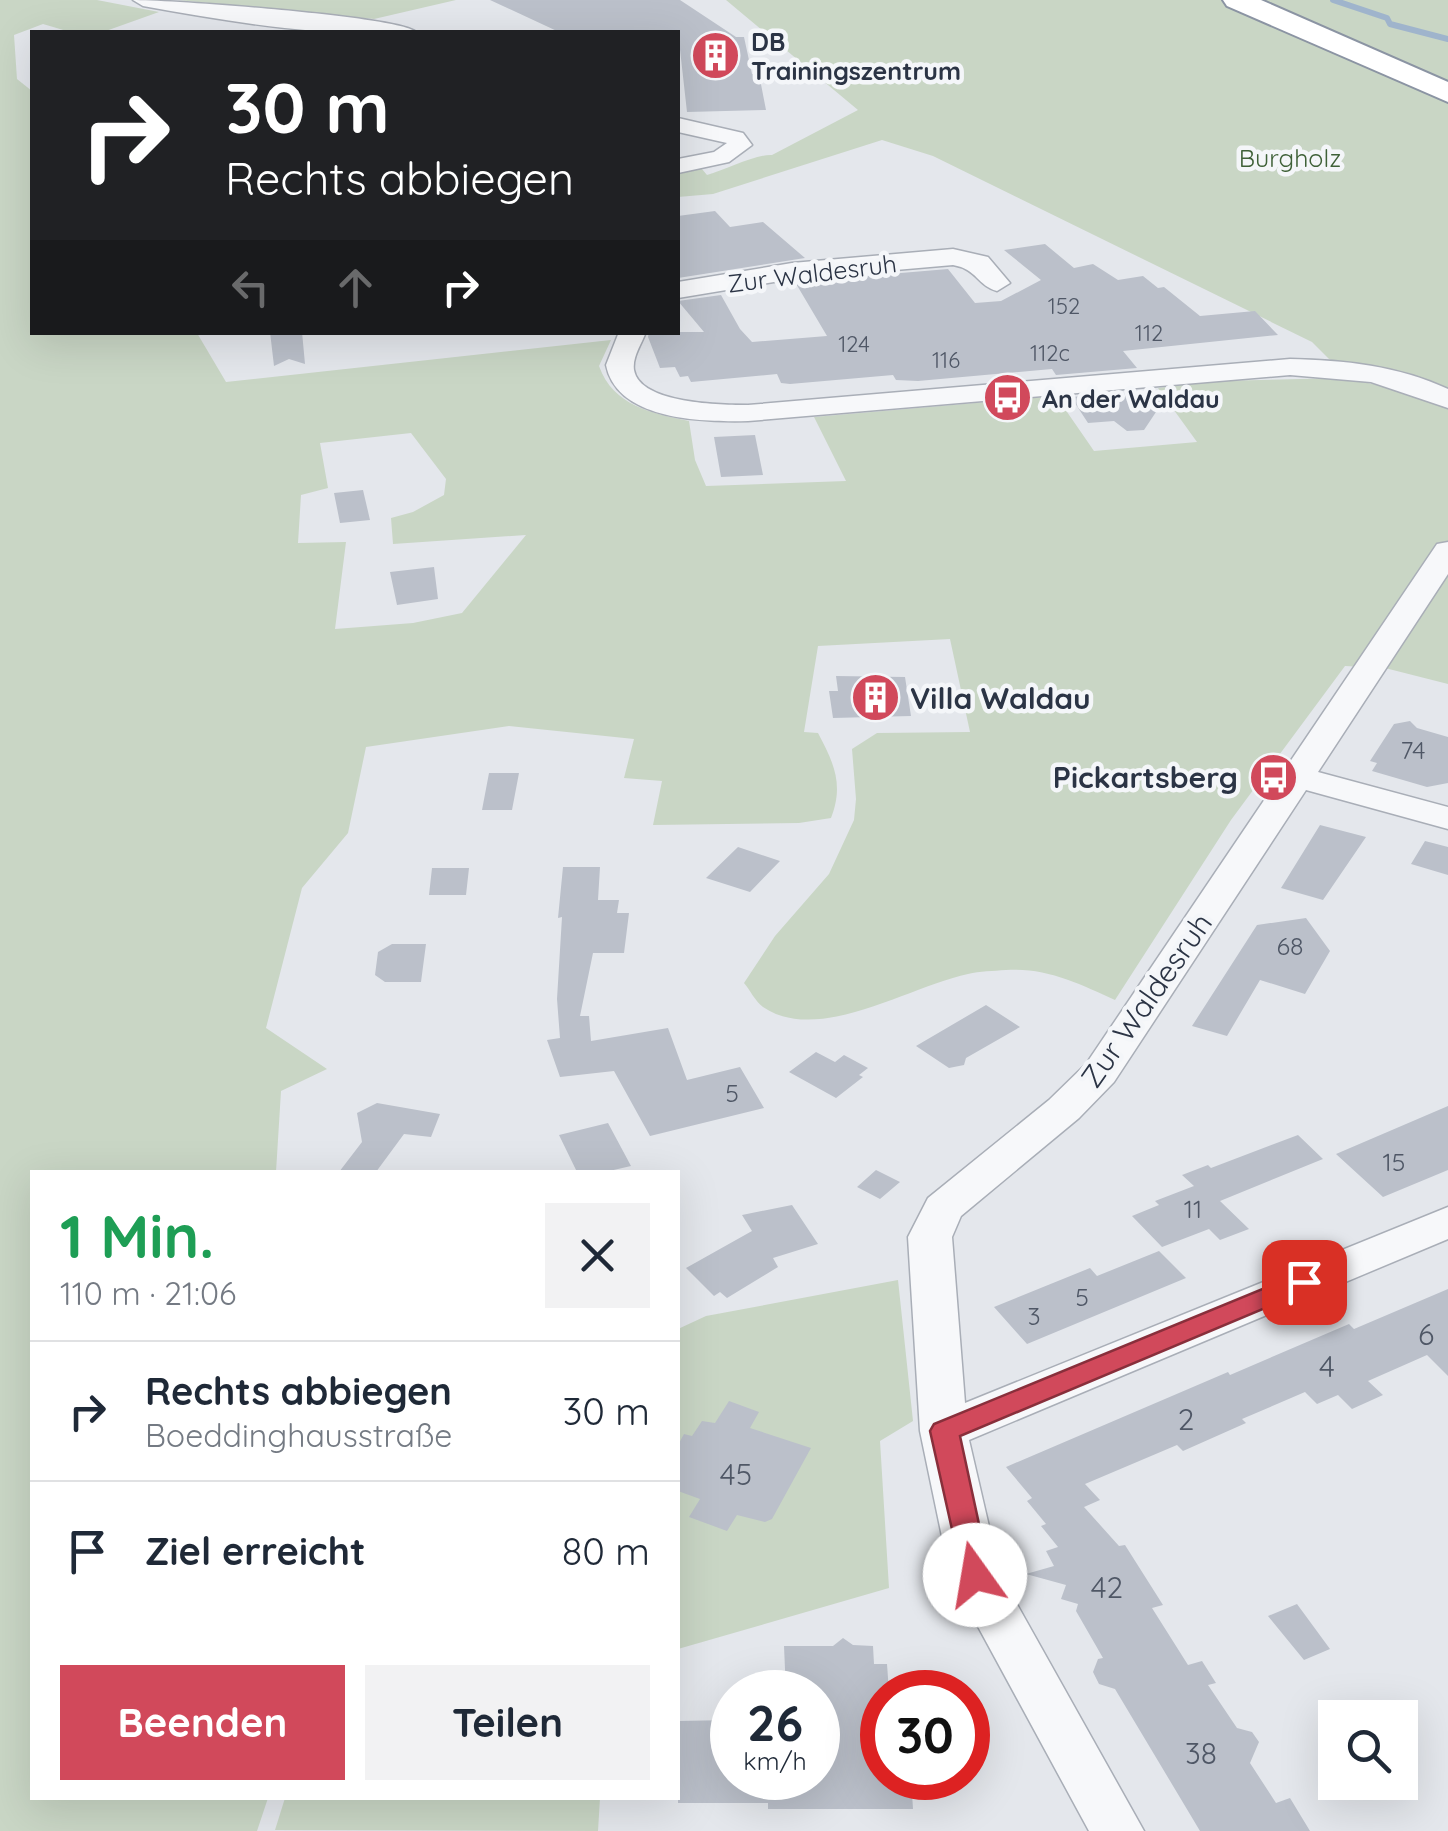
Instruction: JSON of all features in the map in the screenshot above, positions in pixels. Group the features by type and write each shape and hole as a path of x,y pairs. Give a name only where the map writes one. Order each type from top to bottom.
{"highway":[{"path":"1237,0 1448,93"},
{"path":"1270,0 1448,79"}],"street":[{"path":"143,0 190,10 323,20 392,30"},
{"path":"295,30 304,26 325,30"},
{"path":"680,126 726,135 735,138 740,146 722,157 680,166"},
{"name":"Zur Waldesruh","path":"680,290 792,271 953,257 979,262 997,283"},
{"path":"632,335 620,362 626,382 647,397 701,412 748,413 1290,367 1378,376 1448,400"},
{"name":"Zur Waldesruh","path":"1118,1831 975,1575 944,1431 930,1267 934,1221 943,1208 1064,1109 1100,1073 1448,551"},
{"path":"1298,777 1448,818"},
{"path":"944,1431 1448,1222"}],"green space":[{"name":"Burgholz","path":"0,0 97,0 159,12 109,30 63,30 43,24 14,35 17,79 30,89 30,335 198,335 226,382 611,340 599,366 605,380 635,406 689,421 695,460 706,486 846,481 814,417 1056,396 1094,451 1197,442 1158,388 1216,381 1341,378 1400,389 1329,359 1312,342 933,156 882,140 713,194 680,197 680,160 705,156 696,162 707,175 772,155 858,110 726,0 1448,0 1448,684 1385,668 1345,666 1231,820 1115,1000 1049,974 1021,970 973,973 864,1009 810,1020 785,1017 755,999 744,983 775,936 829,874 854,820 852,749 877,733 970,732 950,639 818,646 804,732 818,733 833,764 837,795 831,818 799,823 653,825 662,781 624,778 634,739 509,726 366,747 348,833 302,888 266,1028 327,1069 281,1091 276,1170 30,1170 30,1800 267,1800 257,1831 0,1831","holes":["411,433 446,479 444,495 413,512 391,518 393,544 526,535 462,613 413,623 335,629 346,542 298,543 301,495 328,488 320,443"]},
{"path":"177,0 456,0 374,19"},
{"path":"898,1280 913,1421 880,1441 889,1588 680,1648 680,1328 706,1316"},
{"path":"284,1800 600,1800 598,1831 275,1830"}],"building":[{"path":"490,0 680,0 736,37 744,37 752,74 759,74 766,110 687,112 680,30 555,30"},
{"path":"715,211 730,227 763,222 805,258 680,278 680,216"},
{"path":"1045,244 1074,268 1093,264 1118,280 1143,276 1158,288 1164,287 1200,316 1255,311 1278,335 1123,351 1137,368 1056,375 1052,369 918,381 896,380 893,375 790,384 781,383 777,374 691,382 688,376 680,377 675,367 660,368 648,337 704,332 680,301 721,295 752,342 827,336 795,282 948,269 975,303 1001,301 1041,280 1004,250"},
{"path":"270,335 302,335 305,364 289,359 274,366"},
{"path":"1155,390 1167,404 1149,405 1156,412 1144,430 1127,431 1114,421 1088,423 1071,397"},
{"path":"755,435 763,475 721,477 714,437"},
{"path":"363,490 370,520 340,523 334,493"},
{"path":"434,567 438,599 397,605 390,572"},
{"name":"Villa Waldau","path":"836,676 905,677 911,716 833,718 829,691 838,691"},
{"path":"1410,721 1417,728 1448,737 1448,783 1427,787 1372,771 1377,763 1370,761 1394,724"},
{"path":"489,773 519,773 512,810 482,810"},
{"path":"1320,825 1366,837 1323,900 1281,888"},
{"path":"1425,841 1448,847 1448,875 1411,864"},
{"path":"738,847 780,861 750,892 706,878"},
{"path":"563,867 600,867 598,900 619,900 617,913 629,913 624,953 593,953 580,1016 589,1016 591,1041 668,1028 687,1080 740,1067 764,1108 650,1136 614,1071 560,1077 547,1040 560,1038 557,999 562,917 558,918"},
{"path":"432,868 469,868 466,895 429,895"},
{"path":"1306,918 1330,951 1305,994 1260,980 1227,1036 1192,1026 1257,925"},
{"path":"392,944 426,944 421,982 385,982 375,975 378,952"},
{"path":"986,1005 1020,1027 966,1058 964,1065 949,1068 916,1046"},
{"path":"816,1052 835,1062 844,1055 868,1068 859,1075 863,1077 836,1098 789,1072"},
{"path":"377,1103 440,1114 431,1137 404,1134 377,1170 341,1170 362,1142 357,1113"},
{"path":"1448,1106 1448,1170 1383,1197 1336,1154"},
{"path":"608,1123 631,1166 576,1170 559,1135"},
{"path":"1298,1135 1323,1159 1220,1201 1249,1229 1220,1240 1209,1229 1162,1247 1132,1216 1159,1205 1155,1201 1194,1186 1182,1175"},
{"path":"876,1170 900,1182 880,1199 857,1187"},
{"path":"792,1205 818,1244 773,1258 778,1267 727,1298 720,1292 714,1296 686,1268 752,1231 742,1215"},
{"path":"1159,1251 1186,1278 1027,1344 994,1307 1090,1268 1097,1276"},
{"path":"1448,1289 1448,1376 1427,1355 1368,1381 1383,1395 1352,1409 1338,1395 1317,1404 1305,1392 1242,1419 1246,1423 1183,1451 1177,1445 1085,1484 1100,1500 1084,1507 1119,1546 1125,1545 1163,1605 1152,1608 1188,1665 1202,1661 1216,1683 1208,1685 1237,1728 1252,1732 1259,1742 1250,1763 1276,1803 1290,1798 1310,1831 1200,1831 1115,1689 1099,1684 1093,1672 1098,1659 1103,1658 1076,1611 1078,1604 1061,1599 1066,1585 1026,1574 1054,1566 1046,1551 1058,1547 1027,1501 1032,1498 1006,1467 1228,1372 1230,1375 1349,1324 1354,1329"},
{"path":"729,1401 759,1412 750,1428 811,1448 772,1519 765,1522 737,1515 727,1531 689,1517 700,1499 680,1492 680,1441 684,1434 692,1436 702,1421 715,1423"},
{"path":"1297,1604 1330,1649 1304,1660 1268,1616"},
{"path":"843,1638 853,1645 873,1646 874,1664 887,1664 887,1670 860,1670 860,1800 912,1800 913,1809 768,1809 768,1803 678,1803 680,1721 710,1720 710,1800 840,1800 840,1670 785,1670 784,1646 833,1646"}],"waterway":[{"path":"1333,0 1387,18 1390,24 1448,39"}],"place":[{"name":"DB Trainingszentrum","path":"716,55"},
{"name":"An der Waldau","path":"1007,398"},
{"name":"Villa Waldau","path":"875,698"},
{"name":"Pickartsberg","path":"1273,777"}],"route":[{"path":"975,1575 944,1431 1304,1282"}]}
